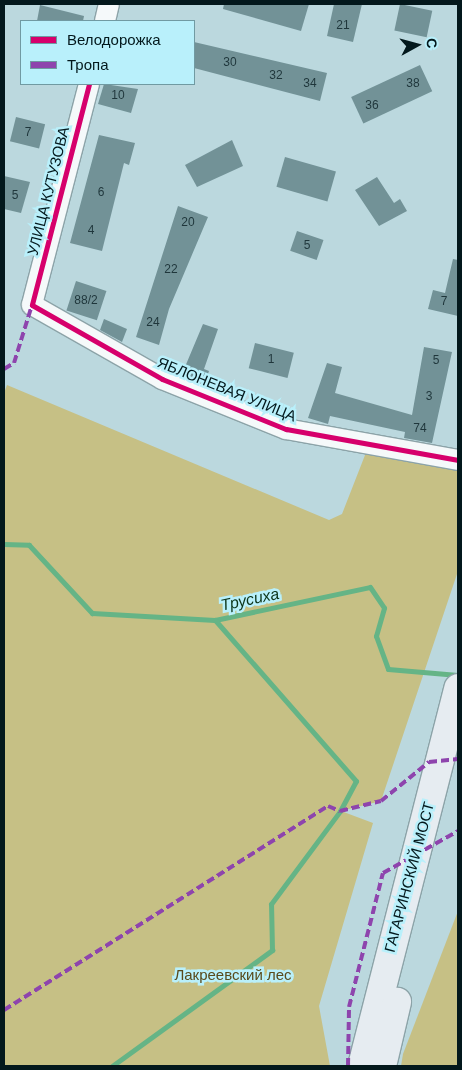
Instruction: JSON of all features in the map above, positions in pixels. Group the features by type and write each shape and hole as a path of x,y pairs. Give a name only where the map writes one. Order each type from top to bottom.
{"main road":[{"name":"ГАГАРИНСКИЙ МОСТ","path":"362,1066 458,688"},
{"name":"ГАГАРИНСКИЙ МОСТ","path":"382,1066 458,757"}],"street":[{"path":"105,20 109,4"},
{"name":"УЛИЦА КУТУЗОВА","path":"32,305 89,85"},
{"name":"ЯБЛОНЕВАЯ УЛИЦА","path":"32,305 162,379 286,429 458,460"}],"green space":[{"name":"Лакреевский лес","path":"7,385 329,520 342,514 367,450 458,462 458,571 381,801 341,811 373,823 319,1006 330,1066 4,1066 4,393"},
{"path":"458,911 458,1066 401,1066 403,1054"}],"building":[{"path":"224,4 309,4 301,31 223,9"},
{"path":"334,4 362,4 353,42 327,36"},
{"path":"400,4 432,11 427,37 394,30"},
{"path":"40,5 84,16 83,20 37,20"},
{"path":"195,42 327,73 320,101 195,68"},
{"path":"420,65 432,91 363,123 351,97"},
{"path":"104,85 138,89 131,113 98,104"},
{"path":"16,117 45,124 39,149 10,141"},
{"path":"99,135 135,143 129,165 124,163 102,251 70,243"},
{"path":"232,140 243,166 197,187 185,165"},
{"path":"285,157 336,172 327,201 276,187"},
{"path":"4,176 30,182 21,213 4,209"},
{"path":"377,177 394,203 400,199 407,211 379,226 355,190"},
{"path":"178,206 208,217 169,309 159,345 136,337"},
{"path":"297,231 323,240 317,260 290,251"},
{"path":"453,259 458,260 458,316 428,309 433,290 445,293"},
{"path":"76,281 106,291 97,320 66,310"},
{"path":"104,319 127,329 122,342 100,330"},
{"path":"203,324 218,329 204,369 209,371 205,383 182,374"},
{"path":"255,343 294,353 288,378 249,368"},
{"path":"424,347 452,352 432,443 404,438 405,432 330,416 328,424 308,418 327,363 342,367 335,393 412,415"}],"waterway":[{"name":"Трусиха","path":"4,544 29,545 92,613 215,620 370,587 384,608 376,636 388,669 458,675"},
{"path":"112,1066 272,950 271,904 340,811 356,781 215,620"}],"marked path":[{"path":"4,369 14,363 32,305"},
{"path":"4,1010 328,806 340,811 381,801 429,762 458,759"},
{"path":"348,1066 349,1007 383,873 458,831"}],"cycle path":[{"path":"89,85 32,305 162,379 286,429 458,460"}]}
